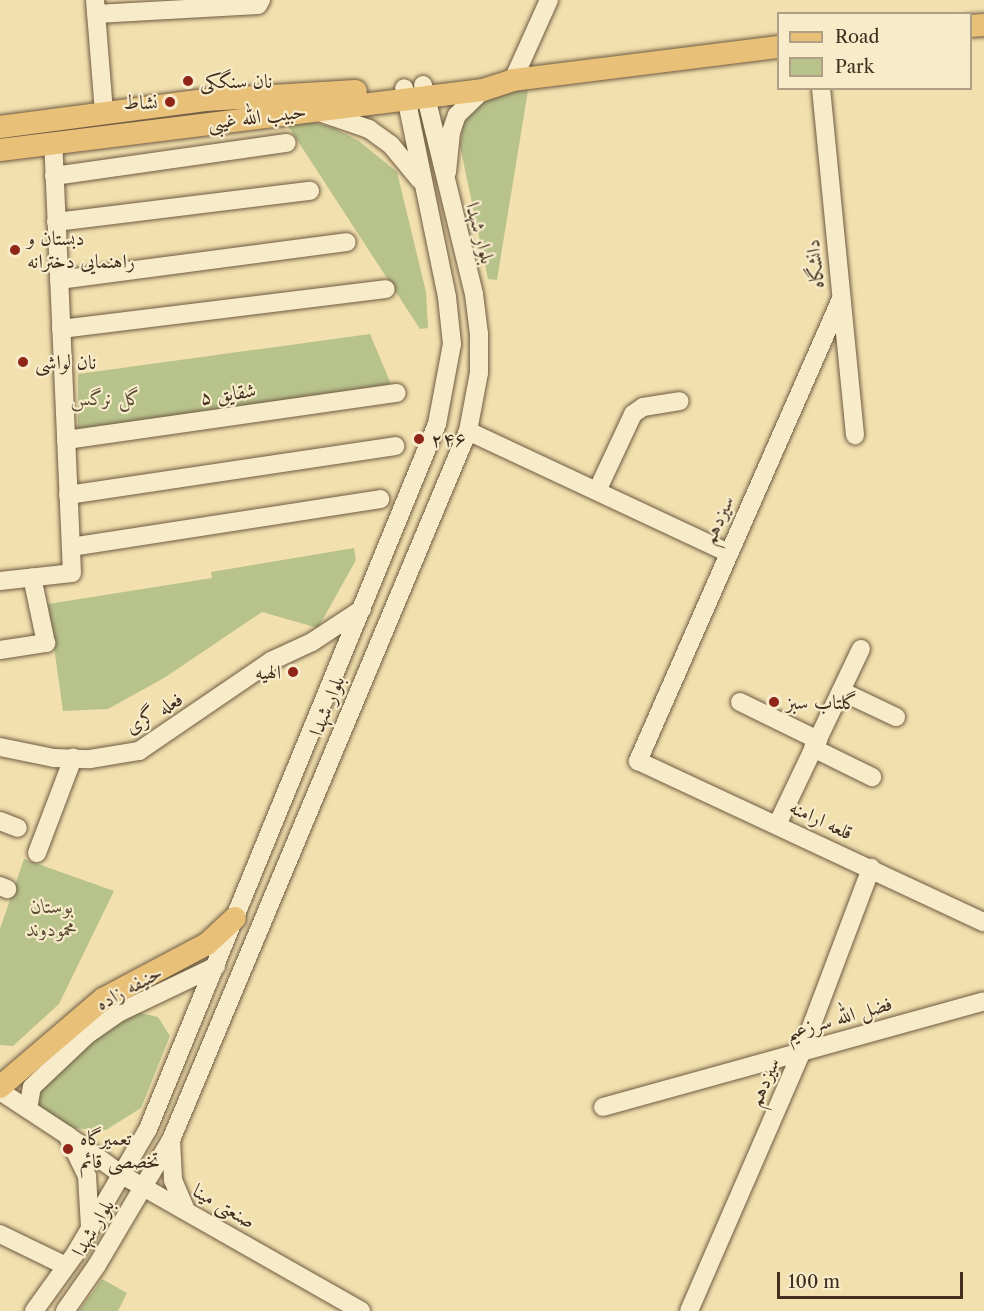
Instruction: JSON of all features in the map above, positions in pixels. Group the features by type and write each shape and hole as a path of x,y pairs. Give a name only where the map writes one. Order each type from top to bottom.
{"main road":[{"name":"حبیب الله غیبی","path":"0,150 312,110 484,78 513,80 777,47"},
{"name":"حبیب الله غیبی","path":"0,127 205,100 483,90 513,80"},
{"path":"205,100 208,123"},
{"name":"حنیفه زاده","path":"0,1089 103,999 207,944 235,918"}],"street":[{"path":"513,80 549,0"},
{"path":"105,112 95,7 260,2"},
{"path":"446,195 451,132 457,115 483,90"},
{"name":"دانشگاه","path":"821,90 855,435"},
{"name":"بلوار شهدا","path":"34,1311 90,1228 148,1129 216,966 332,674 362,609 437,424 447,386 452,344 447,297 426,189 415,92"},
{"name":"بلوار شهدا","path":"65,1311 171,1140 386,620 468,431 479,373 479,334 474,294 415,92"},
{"path":"312,110 345,118 369,129 410,164 426,189"},
{"path":"0,581 72,573 53,143"},
{"path":"54,176 287,143"},
{"path":"56,222 310,191"},
{"path":"59,280 346,242"},
{"path":"61,329 386,289"},
{"name":"سیزدهم","path":"638,761 841,299"},
{"name":"شقایق ۵","path":"66,440 397,393"},
{"path":"597,491 633,414 643,407 680,401"},
{"path":"468,431 729,553"},
{"path":"68,495 395,446"},
{"path":"70,547 380,499"},
{"path":"0,650 46,643 32,577"},
{"path":"362,609 386,620"},
{"name":"فعله گری","path":"0,747 73,758 139,751 271,661 312,642 362,609"},
{"path":"312,642 329,658 332,674"},
{"path":"777,825 861,649"},
{"path":"841,691 896,717"},
{"path":"740,702 872,777"},
{"path":"37,853 73,758"},
{"name":"قلعه ارامنه","path":"638,761 984,922"},
{"path":"0,821 18,828"},
{"name":"سیزدهم","path":"689,1311 802,1052 871,868"},
{"path":"28,1109 32,1087 87,1035 118,1013 216,966"},
{"name":"فضل الله سرزعیم","path":"603,1107 984,1001"},
{"name":"صنعتی مینا","path":"0,1089 143,1188 186,1210 362,1311"},
{"path":"67,1135 87,1176 91,1198 90,1228"},
{"path":"171,1140 173,1180 186,1210"},
{"path":"0,1234 66,1266"}],"green space":[{"path":"529,84 497,280 488,279 460,146 463,126 469,109 485,93"},
{"path":"312,122 332,127 359,141 397,172 426,292 428,328 420,329 288,126"},
{"name":"گل نرگس","path":"370,334 391,384 78,430 78,374"},
{"path":"354,548 356,560 318,628 262,612 164,678 108,709 63,711 48,604 212,578 211,572"},
{"name":"بوستان محمودوند","path":"24,859 114,891 59,1004 13,1046 0,1045 0,929"},
{"path":"136,1012 158,1017 170,1036 141,1108 106,1130 66,1128 37,1111 37,1089 79,1049"},
{"path":"102,1279 127,1293 118,1311 79,1311"}],"place":[{"name":"نان سنگکی","path":"188,81"},
{"name":"نشاط","path":"170,102"},
{"name":"دبستان و راهنمایی دخترانه","path":"15,250"},
{"name":"نان لواشی","path":"23,362"},
{"name":"۲۴۶","path":"419,439"},
{"name":"الهیه","path":"293,672"},
{"name":"گلتاب سبز","path":"774,702"},
{"name":"تعمیرگاه تخصصی قائم","path":"68,1149"}]}
